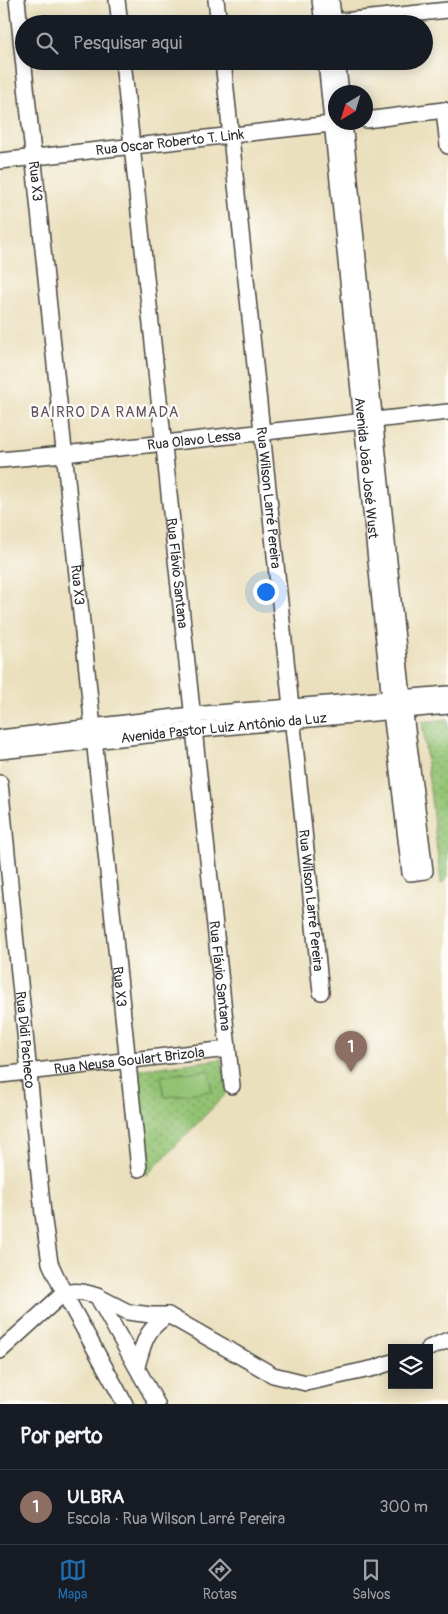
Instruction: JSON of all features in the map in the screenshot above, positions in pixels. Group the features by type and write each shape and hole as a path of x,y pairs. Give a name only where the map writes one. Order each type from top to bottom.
{"street":[{"name":"Rua X3","path":"16,0 18,15"},
{"path":"117,0 119,15"},
{"path":"216,0 218,15"},
{"path":"320,0 325,15"},
{"path":"329,15 331,0"},
{"path":"402,15 448,10"},
{"name":"Rua X3","path":"24,70 139,1169"},
{"name":"Rua Flávio Santana","path":"125,70 232,1086"},
{"name":"Rua Wilson Larré Pereira","path":"223,70 321,992"},
{"name":"Avenida João José Wust","path":"328,70 331,85"},
{"path":"338,70 339,85"},
{"path":"373,119 446,109 448,146"},
{"name":"Rua Oscar Roberto T. Link","path":"0,161 328,124"},
{"name":"Avenida João José Wust","path":"340,130 397,705 417,872"},
{"name":"Rua Olavo Lessa","path":"0,460 448,412"},
{"name":"Avenida Pastor Luiz Antônio da Luz","path":"397,705 448,694"},
{"name":"Avenida Pastor Luiz Antônio da Luz","path":"0,738 94,734 193,723 397,705 448,706"},
{"name":"Avenida Pastor Luiz Antônio da Luz","path":"0,751 94,734"},
{"name":"Rua Didi Pacheco","path":"0,783 28,1073 50,1263 64,1293 125,1404"},
{"name":"Rua Neusa Goulart Brizola","path":"0,1075 228,1049"},
{"path":"0,1352 64,1293 84,1291 98,1296 128,1312 168,1315 273,1375 306,1383 388,1363"},
{"path":"98,1296 137,1366 153,1403"},
{"path":"137,1366 146,1336 154,1325 168,1315"},
{"path":"433,1346 448,1340"}],"green space":[{"path":"448,719 448,877 441,884 422,722"},
{"path":"222,1059 227,1093 146,1176 136,1070"},
{"path":"209,1070 212,1091 164,1097 161,1076"}],"place":[{"name":"ULBRA","path":"351,1072"}],"district":[{"name":"BAIRRO DA RAMADA","path":"105,412"}]}
